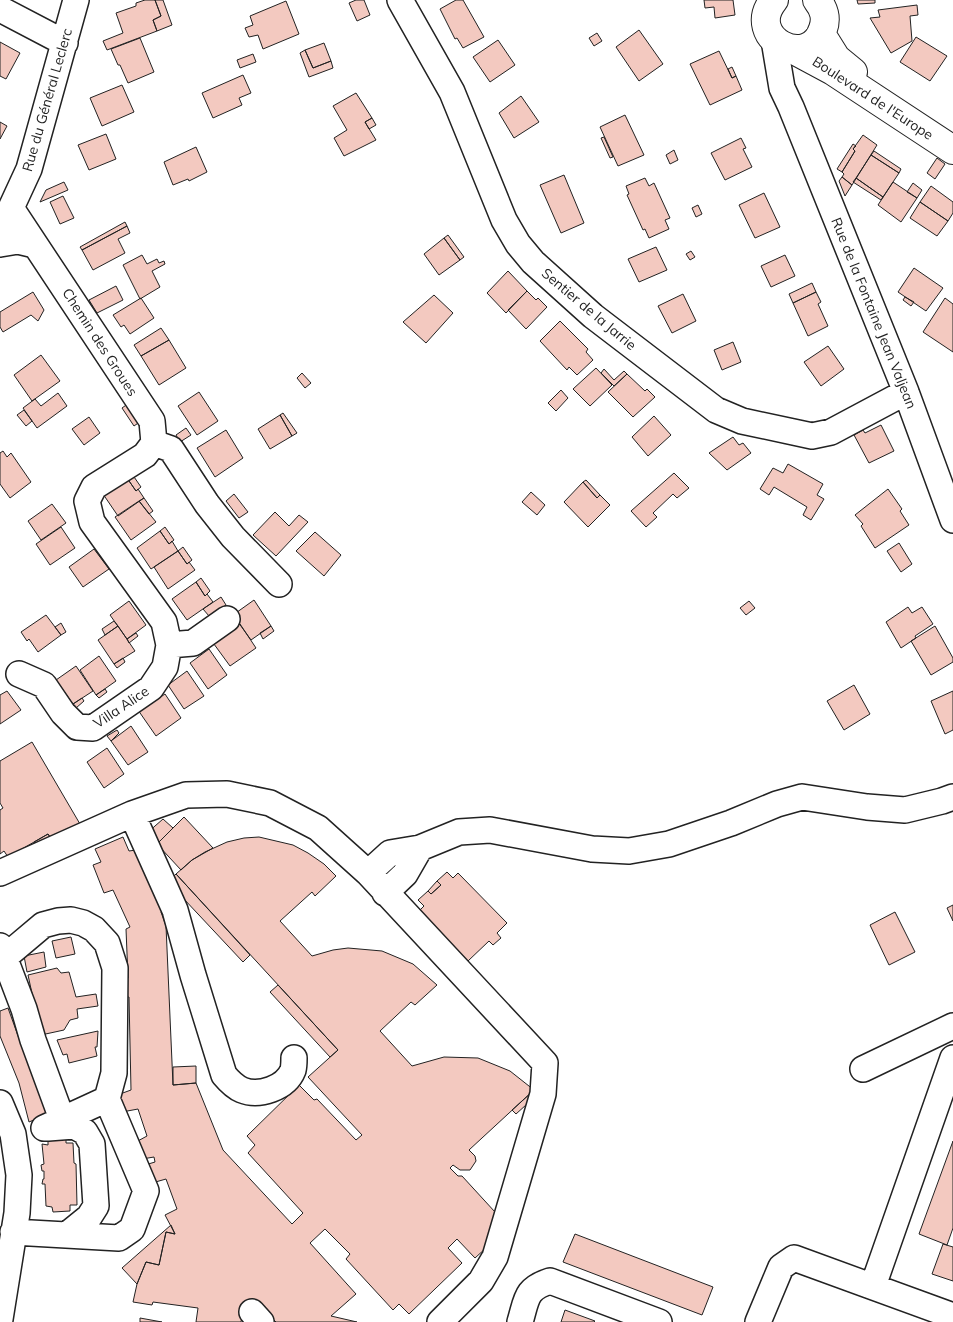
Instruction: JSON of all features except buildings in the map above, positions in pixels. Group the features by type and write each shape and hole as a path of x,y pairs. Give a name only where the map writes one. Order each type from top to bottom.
{"main road":[{"name":"Boulevard de l'Europe","path":"789,30 825,18 823,9 817,0"},
{"name":"Boulevard de l'Europe","path":"789,30 836,58 845,67 953,137"},
{"name":"Boulevard de l'Europe","path":"789,30 833,71 953,150"}],"street":[{"name":"Rue du Général Leclerc","path":"5,217 29,169 76,0"},
{"name":"Sentier de la Jarrie","path":"400,0 452,92 504,220 518,244 533,262 594,316 716,410 742,421 812,436 831,432 906,392"},
{"path":"0,9 65,43"},
{"name":"Rue de la Fontaine Jean Valjean","path":"789,30 792,86 791,107"},
{"name":"Rue de la Fontaine Jean Valjean","path":"789,30 782,88 906,392 953,520"},
{"name":"Chemin des Groues","path":"5,217 36,245 152,421 154,443"},
{"path":"0,244 18,242 36,245"},
{"path":"154,443 171,449 207,504 233,537 279,584"},
{"name":"Villa Alice","path":"19,674 44,684 63,713 77,726 93,728 151,688 165,667 169,645 164,622 92,522 87,501 94,487 145,455 154,443"},
{"path":"169,645 193,643 227,619"},
{"path":"0,873 132,814 186,795 227,794 270,803 318,828 368,874 545,1062 543,1094 495,1257 481,1281 440,1322"},
{"path":"368,874 390,853 420,848 459,832 490,830 592,849 630,851 669,844 731,823 777,804 802,797 867,807 905,810 953,797"},
{"path":"132,814 175,910 224,1075 233,1085 243,1091 266,1091 274,1089 287,1078 293,1070 294,1058"},
{"path":"385,892 405,874 420,848"},
{"path":"13,1232 119,1238 132,1229 146,1191 107,1099 114,1073 115,968 107,943 94,930 83,923 71,920 43,925 2,952 33,1040 53,1124"},
{"path":"863,1069 953,1026"},
{"path":"873,1286 953,1058"},
{"path":"13,1134 53,1124 107,1099"},
{"path":"0,1103 13,1134 19,1175 17,1213 0,1319"},
{"path":"53,1124 74,1126 85,1132 92,1144 96,1206 89,1217 68,1234"},
{"path":"758,1322 781,1267 794,1258 953,1316"},
{"path":"520,1322 528,1295 536,1285 550,1281 659,1322"}]}
